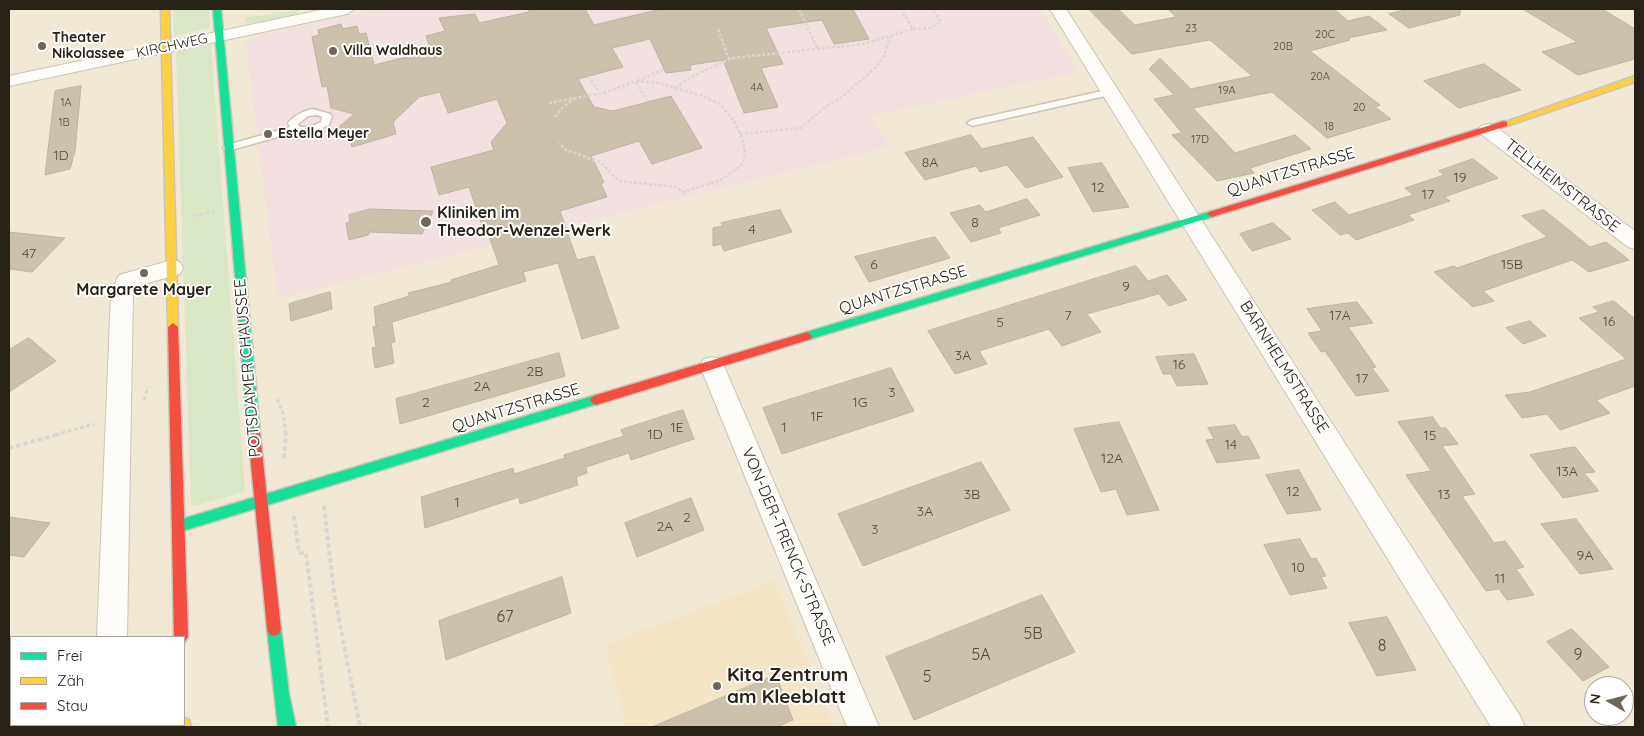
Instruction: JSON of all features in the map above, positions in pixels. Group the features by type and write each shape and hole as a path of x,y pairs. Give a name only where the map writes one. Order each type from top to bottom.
{"main road":[{"path":"165,9 182,636"},
{"name":"POTSDAMER CHAUSSEE","path":"216,9 260,500 285,727"},
{"name":"QUANTZSTRASSE","path":"179,526 260,500 712,366 1191,218 1488,130 1635,79"},
{"path":"283,698 289,727"}],"street":[{"name":"KIRCHWEG","path":"9,81 347,9"},
{"name":"BARNHELMSTRASSE","path":"1058,9 1191,218 1508,727"},
{"name":"TELLHEIMSTRASSE","path":"1488,130 1635,242"},
{"path":"112,636 122,293 126,281 172,268"},
{"name":"VON-DER-TRENCK-STRASSE","path":"712,366 864,727"}],"lane":[{"path":"972,123 1111,92"},
{"path":"228,148 295,129"}],"path":[{"path":"800,9 817,48"},
{"path":"901,9 913,29"},
{"path":"675,88 692,76 729,59 863,44 913,29 930,28 941,22 932,9"},
{"path":"718,29 729,59"},
{"path":"740,134 801,128 823,109 842,97 876,67 884,57 890,37"},
{"path":"549,103 600,93 637,82 664,70"},
{"path":"588,76 600,93"},
{"path":"559,143 566,150 600,162 619,181 676,187 683,192 721,180 743,164 745,152 740,134 734,121 720,104 700,95 658,82 637,82"},
{"path":"637,82 648,102"},
{"path":"555,117 563,107 577,97"},
{"path":"189,217 215,210"},
{"path":"9,448 118,417"},
{"path":"323,500 334,593 360,727"},
{"path":"296,524 299,553 306,553 328,727"}],"shaded area":[{"name":"Kliniken im Theodor-Wenzel-Werk","path":"399,9 1040,9 1078,72 869,116 890,146 278,298 246,44 260,35 362,13"},
{"name":"Kita Zentrum am Kleeblatt","path":"774,581 835,727 627,727 605,645"}],"green space":[{"path":"173,9 209,9 210,28 174,36"},
{"path":"299,10 295,15 246,24 245,19 247,17"},
{"path":"211,45 245,490 194,506 191,505 176,52"}],"building":[{"path":"528,9 585,9 594,25 661,9 853,9 869,39 834,44 822,20 766,28 783,64 761,68 778,107 744,113 723,60 690,65 691,70 666,73 650,39 612,48 623,67 578,79 594,107 613,111 671,96 702,148 652,164 639,141 591,156 604,182 601,184 607,197 560,211 577,260 594,256 619,328 582,339 558,263 523,272 526,281 392,322 395,342 391,343 394,363 375,368 372,348 376,347 373,327 376,326 374,307 409,296 408,293 452,282 451,280 499,265 485,224 482,225 469,187 439,195 431,167 494,150 491,142 507,123 497,99 448,113 440,92 419,97 393,122 396,134 352,147 349,133 334,131 354,114 331,108 327,86 322,87 312,37 319,35 318,30 341,24 343,29 357,26 359,34 366,33 374,65 431,51 426,36 445,31 439,18 475,14 479,23 529,12"},
{"path":"1089,9 1118,9 1135,25 1176,17 1168,9 1334,9 1348,21 1369,16 1387,30 1348,38 1350,40 1310,51 1380,105 1375,107 1391,119 1327,138 1272,92 1193,108 1235,153 1295,135 1311,149 1250,168 1254,173 1217,181 1172,135 1182,133 1154,99 1174,95 1149,69 1160,58 1191,89 1252,76 1210,40 1132,54"},
{"path":"1410,9 1460,9 1460,15 1409,28 1389,14"},
{"path":"1523,9 1602,9 1635,29 1635,59 1578,75 1542,52 1577,42"},
{"path":"1484,64 1521,90 1459,108 1424,81"},
{"path":"81,86 75,151 70,169 45,175 55,91"},
{"path":"971,135 982,149 1033,137 1063,177 1026,188 1007,165 980,172 976,166 925,180 905,153"},
{"path":"1473,159 1498,178 1444,197 1450,201 1408,215 1414,220 1356,240 1348,233 1340,235 1312,210 1335,202 1349,215 1413,195 1405,188 1444,175 1439,171"},
{"path":"1102,163 1129,207 1093,212 1068,168"},
{"path":"1027,199 1040,215 998,228 1001,233 971,242 950,213 980,205 985,212"},
{"path":"370,209 433,211 422,234 370,232 368,235 349,240 346,223 350,222 349,215"},
{"path":"780,210 792,232 724,251 721,244 713,246 713,228 723,226 721,223"},
{"path":"1544,210 1590,247 1606,242 1629,260 1589,272 1572,260 1483,291 1494,301 1473,307 1434,272 1454,266 1457,268 1547,237 1522,216"},
{"path":"1273,223 1291,239 1252,251 1240,234"},
{"path":"9,232 65,238 32,272 9,269"},
{"path":"935,237 950,258 869,282 855,257"},
{"path":"1136,266 1148,281 1167,275 1187,300 1169,306 1154,288 1158,294 1087,314 1101,332 1062,346 1049,329 979,351 987,364 955,374 928,331"},
{"path":"330,292 332,309 291,321 289,304"},
{"path":"1614,301 1635,319 1635,386 1596,400 1610,413 1560,430 1547,414 1522,418 1505,395 1530,392 1626,359 1579,318 1599,312 1593,307"},
{"path":"1357,302 1373,323 1348,327 1376,367 1372,368 1389,391 1356,396 1325,351 1321,352 1308,333 1322,331 1307,309"},
{"path":"1530,321 1546,336 1523,344 1506,328"},
{"path":"29,338 56,361 9,392 9,350"},
{"path":"559,353 565,376 400,424 396,399"},
{"path":"1194,354 1208,384 1177,386 1171,374 1163,374 1156,357"},
{"path":"891,368 914,411 782,454 763,408"},
{"path":"683,410 694,439 631,460 629,453 586,467 587,473 576,477 578,485 520,504 519,497 425,528 421,497 513,468 514,474 565,458 564,455 624,436 621,430"},
{"path":"1433,417 1440,428 1446,428 1458,444 1442,446 1475,494 1462,496 1494,543 1505,541 1524,567 1516,569 1534,595 1507,600 1499,589 1486,591 1406,475 1431,471 1398,422"},
{"path":"1119,422 1159,510 1127,515 1116,489 1101,492 1074,429"},
{"path":"1235,425 1242,437 1248,436 1260,458 1217,463 1206,440 1214,439 1208,428"},
{"path":"1575,447 1595,472 1584,473 1599,491 1563,498 1530,455"},
{"path":"981,462 1010,510 863,566 838,514"},
{"path":"1299,470 1321,510 1287,514 1266,475"},
{"path":"691,498 704,530 637,557 625,523"},
{"path":"9,517 50,523 24,557 9,555"},
{"path":"1576,519 1613,569 1580,574 1541,524"},
{"path":"1300,539 1311,559 1316,558 1326,576 1321,577 1327,588 1290,595 1264,545"},
{"path":"562,577 571,613 446,660 439,621"},
{"path":"1042,595 1075,652 914,720 886,657"},
{"path":"1387,617 1416,670 1377,676 1349,623"},
{"path":"1572,629 1609,667 1592,676 1584,676 1583,681 1547,642"},
{"path":"776,675 793,720 776,727 652,727"}],"traffic: fast":[{"path":"217,9 254,433"},
{"path":"807,336 1212,214"},
{"path":"179,526 596,400"},
{"path":"274,629 285,727"},
{"path":"283,698 289,727"}],"traffic: slow":[{"path":"165,9 173,327"},
{"path":"1504,124 1635,79"}],"traffic: jam":[{"path":"1212,214 1504,124"},
{"path":"173,327 181,636"},
{"path":"596,400 807,336"},
{"path":"254,433 274,629"}],"place":[{"name":"Theater Nikolassee","path":"42,46"},
{"name":"Villa Waldhaus","path":"333,51"},
{"name":"Estella Meyer","path":"268,134"},
{"name":"Kliniken im Theodor-Wenzel-Werk","path":"426,222"},
{"name":"Margarete Mayer","path":"144,273"},
{"name":"Kita Zentrum am Kleeblatt","path":"717,686"}]}
